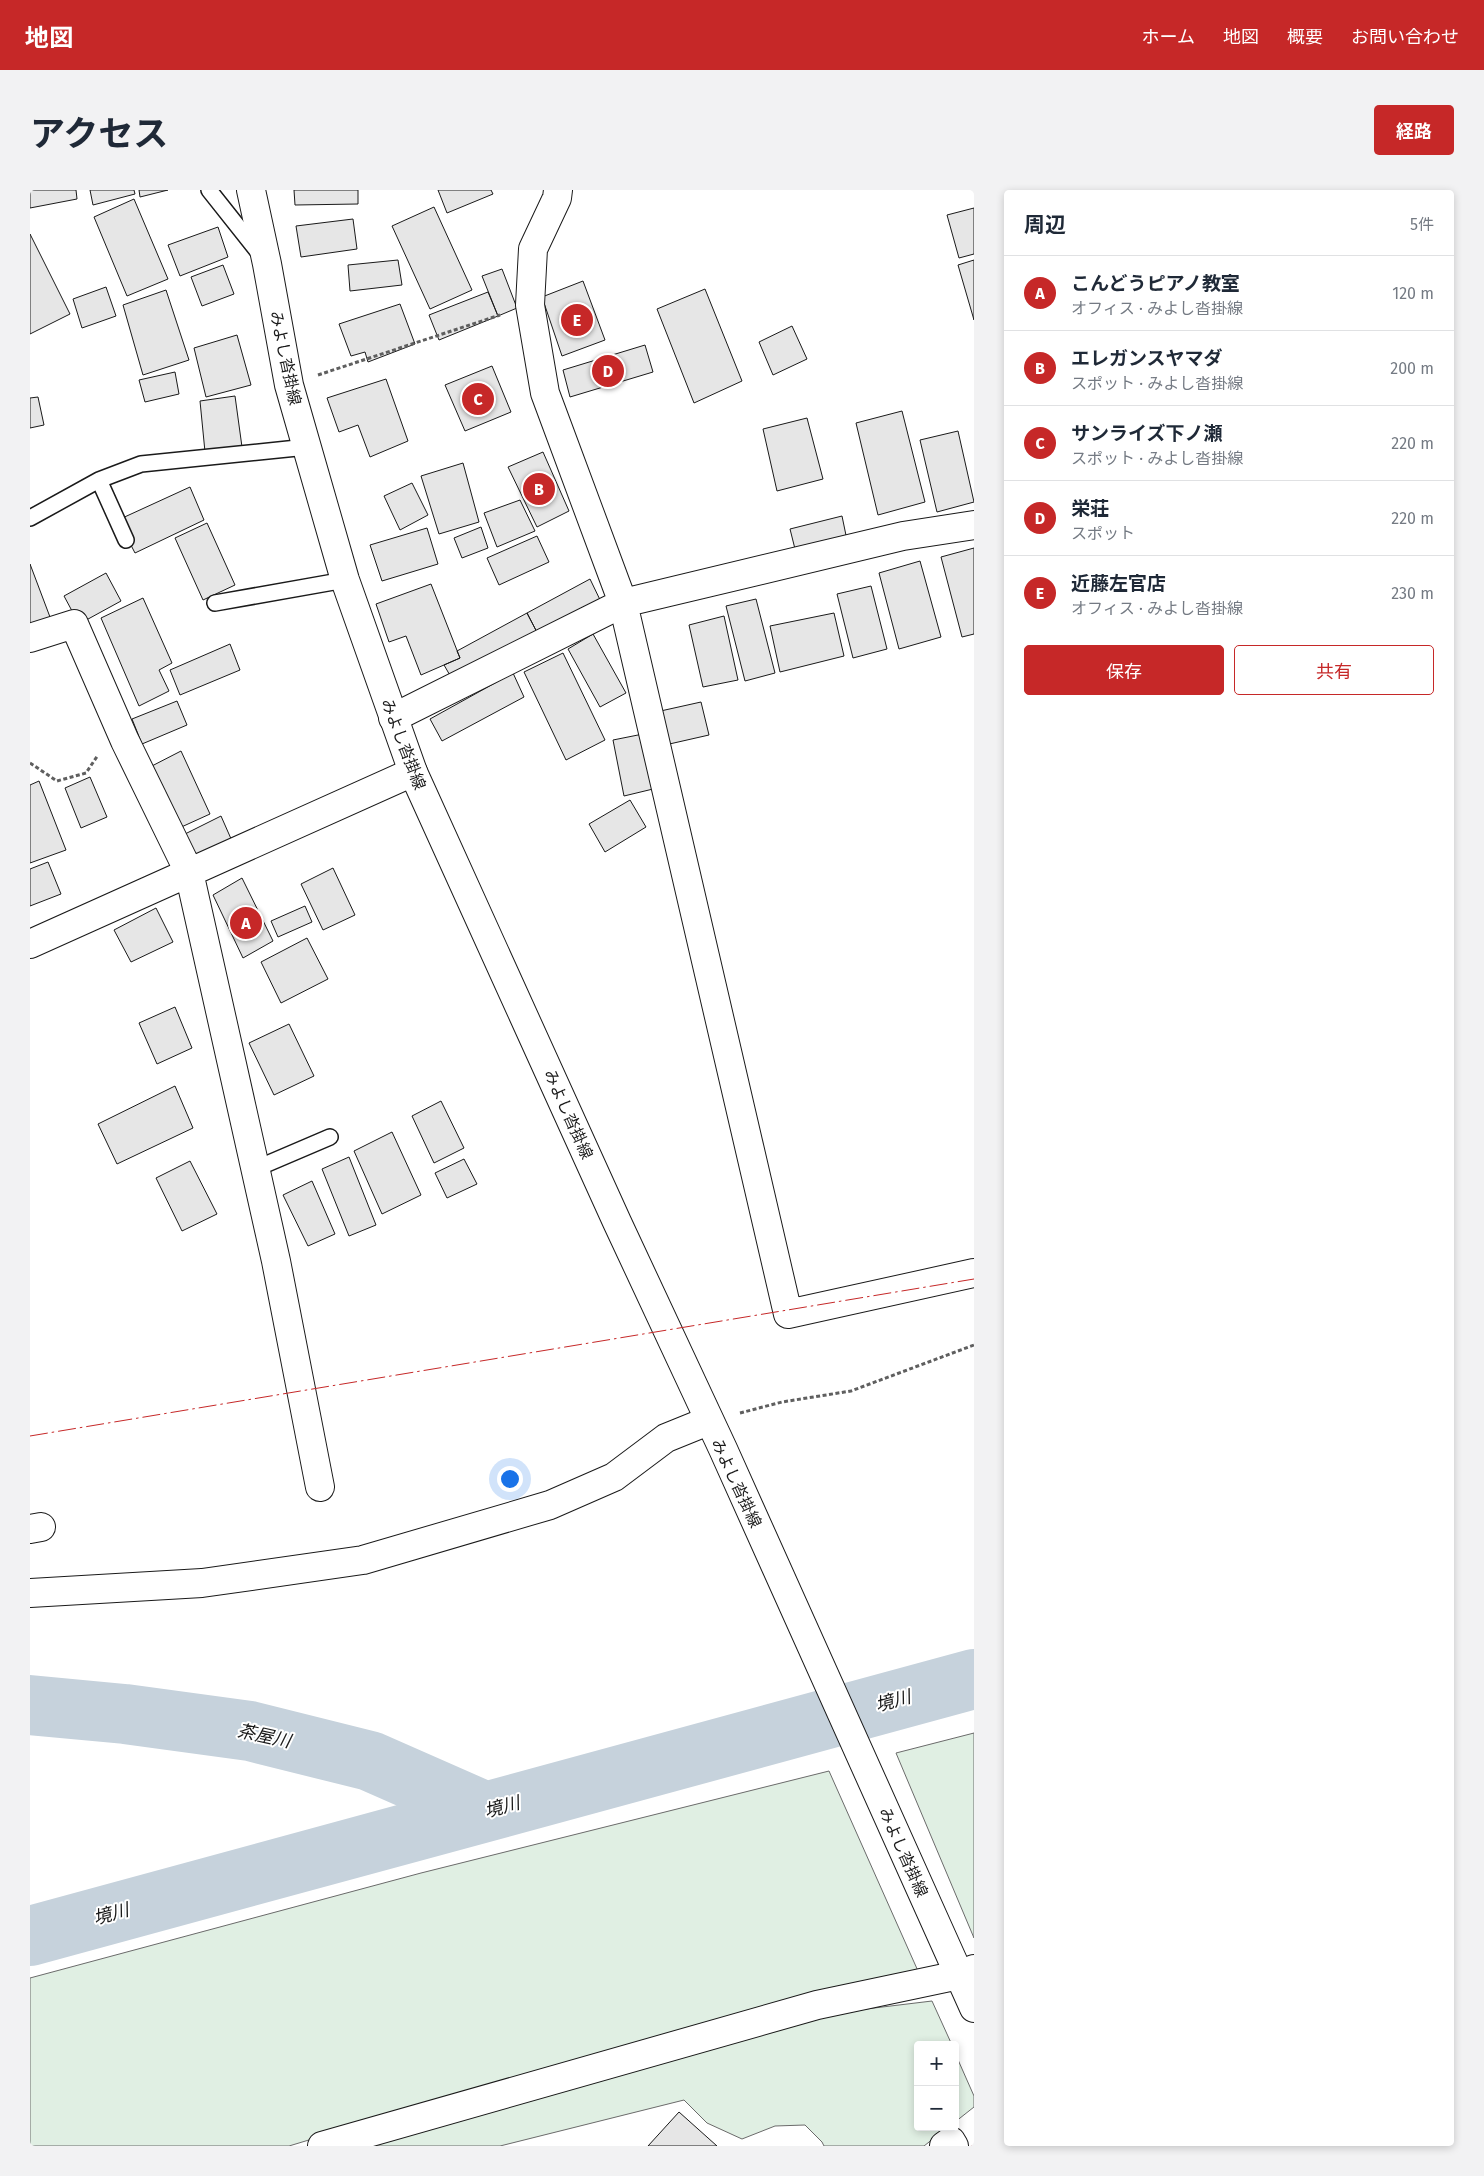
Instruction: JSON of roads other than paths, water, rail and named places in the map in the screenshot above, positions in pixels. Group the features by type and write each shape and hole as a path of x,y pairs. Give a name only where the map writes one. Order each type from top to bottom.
{"street":[{"name":"みよし沓掛線","path":"251,190 268,264 289,385 345,580 413,772 708,1420 967,1972 974,2008"},
{"path":"558,190 557,198 533,249 530,305 545,393 624,602 788,1314 974,1273"},
{"path":"393,718 624,602 904,536 974,525"},
{"path":"30,638 74,624 125,740 189,872 276,1261 320,1487"},
{"path":"30,944 413,772"},
{"path":"30,1593 202,1583 363,1560 550,1505 614,1477 666,1438 708,1420"},
{"path":"322,2146 817,2005 967,1972"},
{"path":"944,2146 951,2141 954,2146"}],"lane":[{"path":"210,190 268,264"},
{"path":"30,518 99,480 141,464 307,447"},
{"path":"99,480 126,540"},
{"path":"215,603 345,580"},
{"path":"256,1170 330,1137"}],"waterway":[{"name":"境川","path":"30,1936 974,1679"},
{"name":"茶屋川","path":"30,1705 125,1714 250,1731 370,1761 486,1812"}],"place":[{"name":"近藤左官店","path":"577,320"},
{"name":"栄荘","path":"608,371"},
{"name":"サンライズ下ノ瀬","path":"478,399"},
{"name":"エレガンスヤマダ","path":"539,489"},
{"name":"こんどうピアノ教室","path":"246,923"}]}
